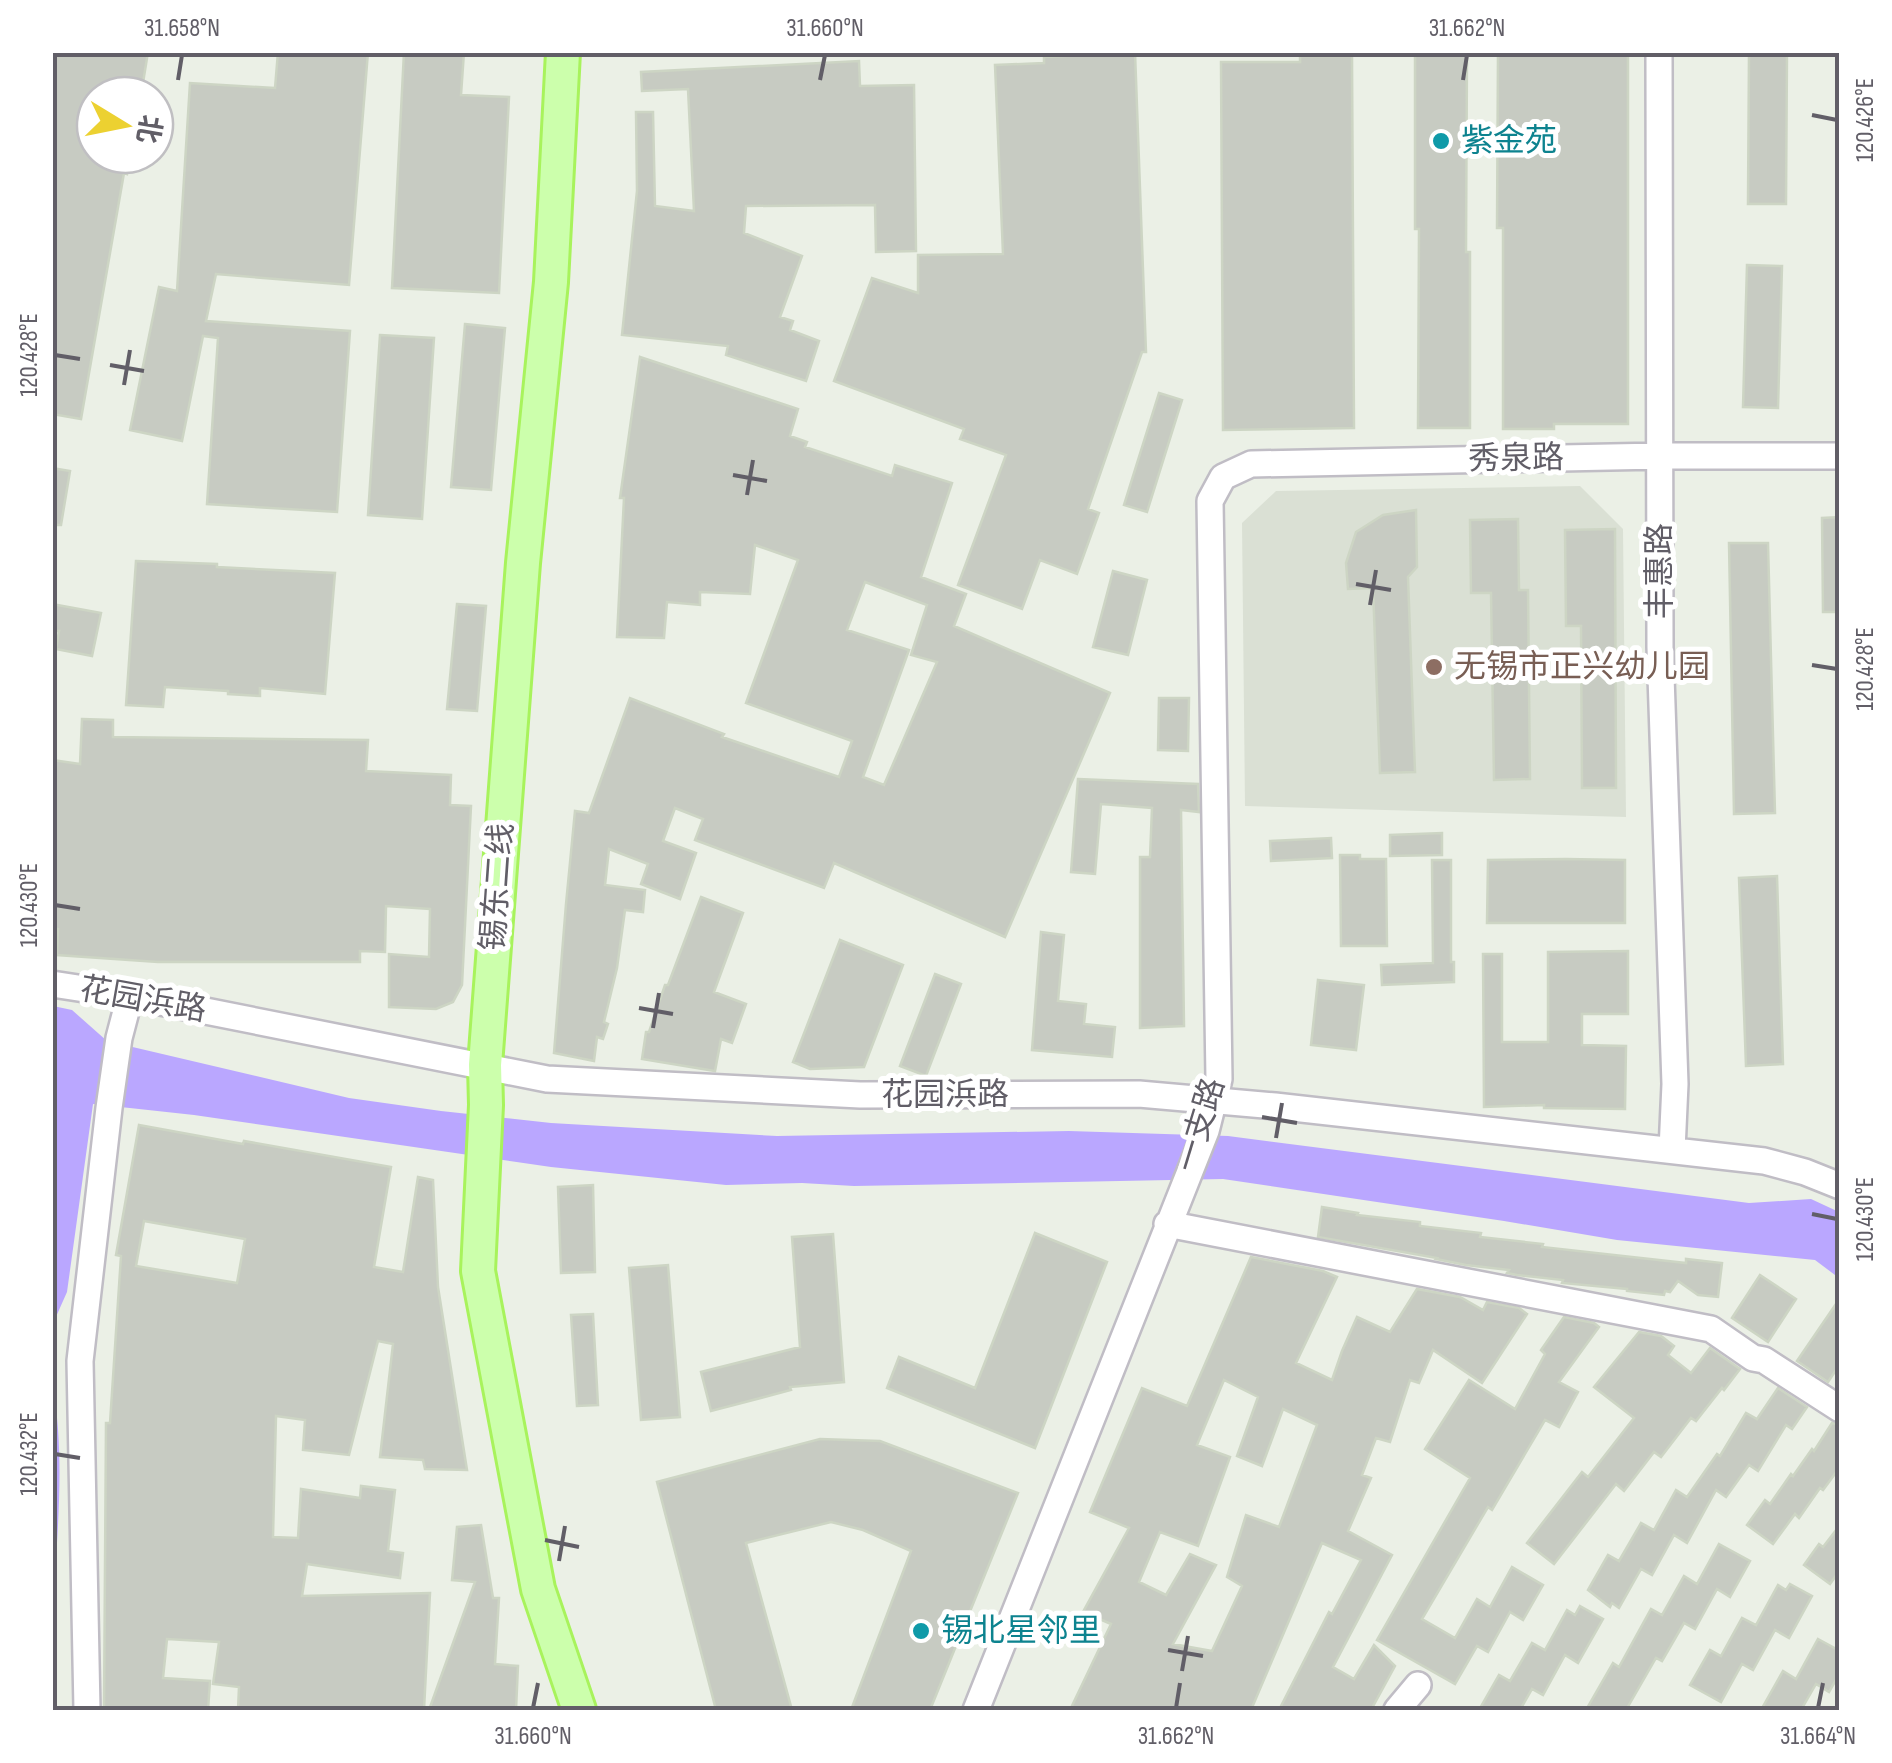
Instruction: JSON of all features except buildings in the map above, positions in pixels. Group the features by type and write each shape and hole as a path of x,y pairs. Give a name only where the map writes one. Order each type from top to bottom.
{"main road":[{"name":"锡东二线","path":"563,52 551,282 523,563 485,1065 478,1271 538,1589 579,1710"}],"street":[{"name":"丰惠路","path":"1659,52 1660,646 1675,1084 1672,1150"},
{"name":"秀泉路","path":"1210,501 1223,476 1251,464 1840,456"},
{"name":"一支路","path":"976,1710 1206,1131 1219,1078 1210,501"},
{"name":"花园浜路","path":"52,984 546,1079 860,1095 1140,1094 1764,1162 1806,1172 1840,1186"},
{"path":"86,1710 80,1361 110,1108 130,996"},
{"path":"1171,1213 1711,1329 1840,1410"},
{"path":"1397,1710 1418,1684"}],"shaded area":[{"name":"无锡市正兴幼儿园","path":"1580,486 1623,529 1626,817 1245,806 1242,523 1276,491"},
{"path":"53,1006 72,1010 107,1041 349,1098 441,1111 551,1123 777,1136 1069,1131 1228,1136 1749,1203 1811,1199 1839,1212 1839,1278 1815,1260 1617,1240 1223,1179 726,1185 551,1167 93,1104 67,1292 55,1319 53,1349"},
{"path":"53,1388 60,1473 53,1615"}],"place":[{"name":"紫金苑","path":"1441,141"},
{"name":"无锡市正兴幼儿园","path":"1434,667"},
{"name":"锡北星邻里","path":"921,1631"}]}
